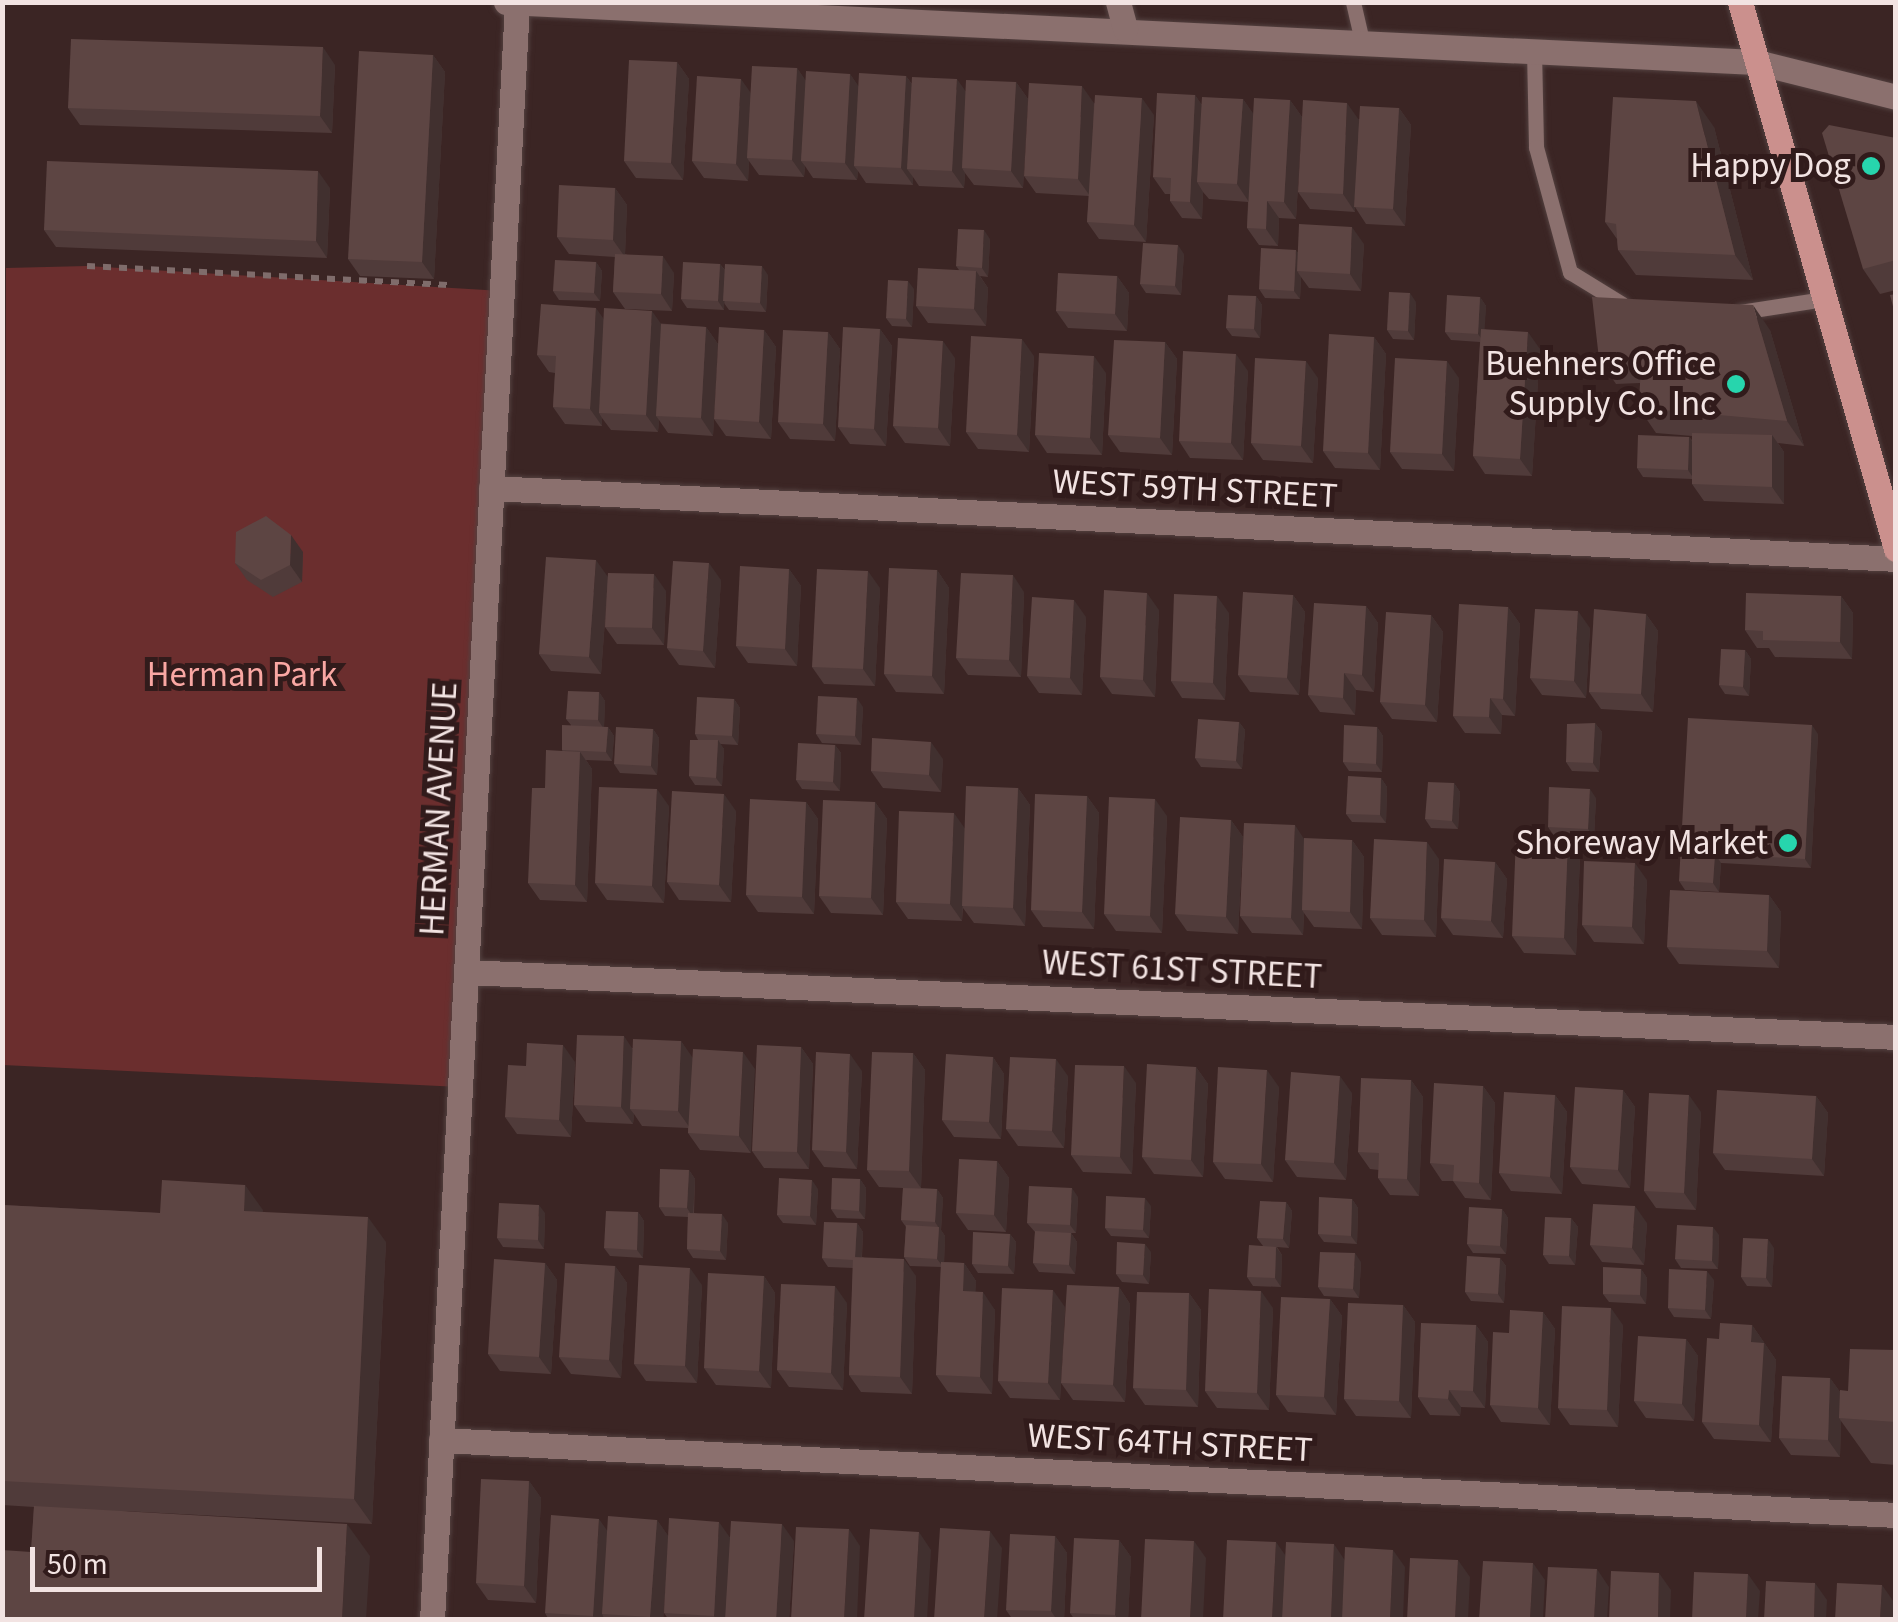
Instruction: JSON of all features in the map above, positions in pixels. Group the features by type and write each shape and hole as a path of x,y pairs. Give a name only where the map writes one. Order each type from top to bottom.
{"main road":[{"path":"1740,2 1896,549"}],"street":[{"path":"506,2 1125,28 1756,62 1896,97"},
{"path":"1118,2 1125,28"},
{"name":"HERMAN AVENUE","path":"432,1620 517,3"},
{"name":"WEST 59TH STREET","path":"491,488 1896,559"},
{"name":"WEST 61ST STREET","path":"466,972 1896,1037"},
{"name":"WEST 64TH STREET","path":"441,1440 1896,1516"}],"lane":[{"path":"1354,2 1362,41"},
{"path":"1534,50 1546,204 1570,272 1614,303 1650,306"},
{"path":"1721,310 1824,299"}],"path":[{"path":"87,266 447,285"}],"green space":[{"name":"Herman Park","path":"87,266 502,291 460,1087 3,1065 6,268"}],"building":[{"path":"71,39 323,47 320,116 68,108"},
{"path":"359,51 433,55 422,262 348,259"},
{"path":"629,60 677,62 671,163 624,161"},
{"path":"752,66 797,68 792,160 747,158"},
{"path":"806,71 850,74 845,163 801,161"},
{"path":"859,73 906,76 901,168 854,166"},
{"path":"697,76 741,79 736,164 692,161"},
{"path":"912,77 957,79 952,171 907,169"},
{"path":"966,80 1016,82 1011,171 962,168"},
{"path":"1029,83 1082,86 1078,179 1024,176"},
{"path":"1157,93 1195,95 1190,202 1170,201 1171,178 1153,177"},
{"path":"1095,95 1142,98 1134,225 1087,222"},
{"path":"1202,97 1243,99 1237,184 1197,182"},
{"path":"1613,97 1696,101 1735,255 1618,250 1616,224 1605,222"},
{"path":"1254,98 1290,100 1284,202 1267,201 1266,229 1247,228"},
{"path":"1303,100 1347,103 1343,194 1298,192"},
{"path":"1360,106 1399,108 1393,209 1354,207"},
{"path":"1829,125 1896,138 1896,260 1863,269 1822,133"},
{"path":"47,161 318,171 316,241 44,230"},
{"path":"559,185 615,188 613,240 557,237"},
{"path":"1299,224 1352,227 1350,274 1297,271"},
{"path":"958,229 984,230 982,268 956,266"},
{"path":"1143,243 1178,245 1175,286 1140,284"},
{"path":"1261,248 1296,250 1294,291 1259,289"},
{"path":"615,254 663,256 661,294 613,292"},
{"path":"555,260 596,262 594,293 553,291"},
{"path":"683,262 720,264 718,301 681,299"},
{"path":"725,264 762,266 760,303 723,301"},
{"path":"918,268 976,271 974,309 916,306"},
{"path":"1058,273 1117,276 1115,314 1056,311"},
{"path":"888,280 908,281 906,319 886,318"},
{"path":"1389,292 1410,293 1408,331 1387,330"},
{"path":"1896,294 1896,318 1890,295"},
{"path":"1228,295 1256,296 1254,329 1226,328"},
{"path":"1447,295 1480,297 1478,334 1445,332"},
{"name":"Buehners Office Supply Co. Inc","path":"1592,297 1753,305 1787,421 1639,408 1641,360 1669,356 1599,359"},
{"path":"541,304 596,308 590,409 553,407 556,356 537,355"},
{"path":"604,308 652,311 646,415 599,413"},
{"path":"661,324 706,327 701,418 656,416"},
{"path":"719,327 764,330 759,422 714,419"},
{"path":"843,327 880,329 874,429 838,427"},
{"path":"1481,329 1528,332 1520,459 1473,456"},
{"path":"783,330 828,332 823,424 778,422"},
{"path":"1329,334 1374,337 1368,453 1323,451"},
{"path":"971,336 1022,339 1017,435 966,432"},
{"path":"898,338 943,341 938,428 893,426"},
{"path":"1114,340 1165,342 1160,438 1108,435"},
{"path":"1183,351 1236,354 1231,443 1179,441"},
{"path":"1039,353 1094,356 1090,438 1035,435"},
{"path":"1255,358 1306,361 1301,446 1251,443"},
{"path":"1395,358 1447,361 1442,454 1390,452"},
{"path":"1692,433 1772,435 1772,487 1692,484"},
{"path":"1638,435 1689,437 1688,470 1637,468"},
{"path":"266,516 291,535 290,565 261,580 235,563 236,532"},
{"path":"546,557 596,560 589,657 539,654"},
{"path":"673,561 709,563 703,651 667,648"},
{"path":"740,566 789,569 785,649 736,646"},
{"path":"889,568 937,570 932,676 884,674"},
{"path":"817,569 868,571 863,669 812,667"},
{"path":"608,573 654,574 652,628 605,627"},
{"path":"961,573 1013,575 1009,660 956,658"},
{"path":"1104,590 1147,593 1143,680 1100,677"},
{"path":"1243,592 1293,595 1287,678 1238,675"},
{"path":"1746,593 1841,596 1840,642 1763,640 1763,631 1745,630"},
{"path":"1174,594 1217,596 1213,683 1171,681"},
{"path":"1032,597 1074,600 1070,678 1027,676"},
{"path":"1314,603 1366,606 1362,675 1344,673 1343,698 1308,695"},
{"path":"1459,604 1508,607 1503,699 1490,698 1489,717 1453,716"},
{"path":"1535,609 1578,611 1574,681 1530,678"},
{"path":"1594,609 1646,614 1641,694 1589,692"},
{"path":"1386,612 1431,615 1425,705 1380,702"},
{"path":"1721,649 1745,650 1743,687 1719,685"},
{"path":"568,691 599,692 598,720 566,719"},
{"path":"818,696 857,698 855,736 816,734"},
{"path":"697,697 734,699 732,736 695,734"},
{"path":"1688,718 1812,725 1805,859 1715,854 1713,883 1679,881"},
{"path":"1198,719 1239,722 1236,761 1195,758"},
{"path":"1595,723 1593,763 1566,762 1567,724"},
{"path":"562,725 608,727 606,752 562,750"},
{"path":"1344,725 1377,727 1376,764 1343,762"},
{"path":"616,727 653,729 651,766 614,764"},
{"path":"872,738 931,742 929,775 871,771"},
{"path":"690,740 718,740 716,778 689,776"},
{"path":"798,743 835,745 833,782 796,780"},
{"path":"546,750 580,752 575,885 528,883 532,788 545,788"},
{"path":"1348,776 1381,778 1380,815 1346,814"},
{"path":"1428,782 1454,783 1452,821 1425,819"},
{"path":"966,786 1018,788 1013,908 962,906"},
{"path":"599,787 657,789 652,886 595,883"},
{"path":"1549,787 1590,789 1588,829 1548,827"},
{"path":"672,791 724,794 719,885 667,882"},
{"path":"1035,794 1087,796 1082,912 1031,910"},
{"path":"1109,797 1155,799 1150,916 1104,914"},
{"path":"750,799 806,802 802,897 746,895"},
{"path":"823,800 875,802 871,898 819,896"},
{"path":"899,811 954,813 950,904 896,902"},
{"path":"1180,817 1231,820 1226,917 1175,914"},
{"path":"1244,823 1295,825 1291,918 1240,916"},
{"path":"1516,837 1568,840 1564,938 1512,936"},
{"path":"1304,838 1352,840 1350,912 1302,910"},
{"path":"1374,839 1427,842 1424,920 1370,918"},
{"path":"1444,859 1495,862 1491,921 1441,918"},
{"path":"1584,861 1635,863 1632,927 1582,925"},
{"path":"1670,890 1769,895 1767,951 1667,947"},
{"path":"577,1035 624,1036 621,1107 574,1105"},
{"path":"633,1039 681,1041 678,1111 630,1109"},
{"path":"527,1043 563,1045 559,1120 505,1117 508,1065 526,1066"},
{"path":"757,1045 801,1047 797,1152 752,1151"},
{"path":"693,1049 743,1052 739,1136 688,1133"},
{"path":"816,1052 850,1054 846,1152 812,1150"},
{"path":"872,1052 913,1053 909,1171 867,1170"},
{"path":"946,1054 993,1057 989,1122 942,1120"},
{"path":"1010,1057 1056,1059 1052,1131 1006,1129"},
{"path":"1147,1064 1196,1067 1191,1160 1142,1157"},
{"path":"1075,1065 1124,1066 1120,1157 1071,1155"},
{"path":"1218,1067 1267,1070 1261,1164 1213,1162"},
{"path":"1291,1072 1340,1076 1334,1163 1285,1160"},
{"path":"1361,1078 1411,1080 1407,1179 1378,1178 1379,1153 1358,1152"},
{"path":"1434,1083 1483,1086 1479,1183 1453,1181 1454,1165 1430,1163"},
{"path":"1575,1087 1623,1090 1618,1170 1570,1167"},
{"path":"1717,1090 1816,1096 1812,1159 1713,1153"},
{"path":"1504,1092 1555,1095 1550,1177 1499,1173"},
{"path":"1649,1093 1689,1095 1684,1193 1644,1191"},
{"path":"959,1159 997,1161 994,1215 956,1213"},
{"path":"660,1169 689,1170 687,1208 659,1207"},
{"path":"779,1178 812,1180 810,1216 777,1215"},
{"path":"832,1178 860,1179 859,1211 831,1209"},
{"path":"162,1180 245,1185 244,1211 368,1217 354,1499 2,1481 2,1205 160,1213"},
{"path":"1029,1186 1072,1188 1070,1225 1027,1223"},
{"path":"903,1188 937,1189 935,1222 901,1220"},
{"path":"1106,1196 1145,1198 1143,1230 1105,1228"},
{"path":"1319,1197 1352,1199 1351,1236 1318,1234"},
{"path":"1260,1201 1286,1202 1283,1239 1257,1238"},
{"path":"499,1203 539,1205 538,1240 497,1238"},
{"path":"1593,1204 1635,1206 1632,1248 1590,1245"},
{"path":"1469,1207 1502,1209 1500,1246 1467,1244"},
{"path":"606,1211 638,1212 637,1250 604,1248"},
{"path":"688,1213 722,1214 720,1251 687,1249"},
{"path":"1545,1217 1571,1218 1569,1256 1543,1255"},
{"path":"824,1222 857,1223 853,1260 822,1258"},
{"path":"906,1225 939,1227 937,1259 904,1257"},
{"path":"1677,1225 1713,1227 1712,1261 1675,1259"},
{"path":"1035,1231 1071,1233 1069,1265 1033,1263"},
{"path":"973,1232 1010,1234 1008,1266 972,1264"},
{"path":"1743,1238 1768,1239 1766,1278 1741,1277"},
{"path":"1117,1242 1145,1244 1143,1275 1116,1274"},
{"path":"1249,1245 1276,1247 1275,1278 1247,1277"},
{"path":"1320,1252 1355,1253 1353,1289 1318,1287"},
{"path":"1467,1256 1500,1258 1498,1294 1465,1292"},
{"path":"853,1257 904,1259 900,1377 849,1375"},
{"path":"494,1259 545,1263 539,1357 488,1354"},
{"path":"941,1262 964,1263 963,1291 983,1292 980,1377 936,1375"},
{"path":"565,1263 615,1266 609,1360 559,1357"},
{"path":"639,1265 690,1268 685,1366 634,1364"},
{"path":"1603,1267 1641,1269 1640,1295 1603,1294"},
{"path":"1669,1269 1707,1271 1705,1310 1668,1308"},
{"path":"708,1273 764,1276 759,1371 704,1368"},
{"path":"781,1284 835,1286 831,1373 777,1370"},
{"path":"1067,1285 1119,1287 1113,1385 1061,1383"},
{"path":"1002,1288 1053,1290 1048,1383 998,1381"},
{"path":"1209,1289 1261,1291 1257,1393 1205,1391"},
{"path":"1137,1292 1189,1293 1186,1390 1133,1388"},
{"path":"1281,1297 1330,1299 1324,1397 1276,1395"},
{"path":"1348,1303 1403,1305 1399,1401 1344,1399"},
{"path":"1562,1306 1611,1308 1607,1410 1558,1408"},
{"path":"1510,1310 1543,1312 1538,1408 1490,1405 1493,1332 1509,1333"},
{"path":"1421,1323 1476,1325 1473,1391 1449,1390 1448,1399 1418,1397"},
{"path":"1720,1323 1752,1325 1751,1342 1764,1343 1759,1425 1702,1422 1707,1338 1719,1339"},
{"path":"1638,1336 1686,1339 1682,1404 1634,1401"},
{"path":"1850,1349 1896,1350 1896,1422 1839,1418 1840,1390 1848,1391"},
{"path":"1782,1376 1830,1378 1828,1440 1779,1438"},
{"path":"481,1479 529,1481 524,1586 476,1583"},
{"path":"34,1506 347,1524 342,1620 2,1620 2,1550 31,1552"},
{"path":"551,1515 599,1519 593,1616 545,1613"},
{"path":"608,1516 657,1520 650,1617 602,1614"},
{"path":"669,1518 719,1522 714,1616 664,1613"},
{"path":"731,1521 782,1524 776,1620 725,1620"},
{"path":"796,1527 849,1529 844,1620 791,1620"},
{"path":"940,1528 990,1531 984,1620 934,1620"},
{"path":"870,1529 919,1532 914,1620 864,1620"},
{"path":"1010,1534 1055,1536 1051,1611 1006,1610"},
{"path":"1074,1538 1119,1540 1115,1615 1070,1613"},
{"path":"1145,1539 1194,1541 1190,1620 1141,1620"},
{"path":"1227,1540 1276,1542 1272,1620 1223,1620"},
{"path":"1286,1542 1334,1544 1331,1620 1282,1620"},
{"path":"1345,1547 1393,1550 1390,1620 1342,1620"},
{"path":"1410,1558 1458,1560 1455,1620 1407,1620"},
{"path":"1483,1561 1533,1563 1530,1620 1479,1620"},
{"path":"1548,1567 1597,1569 1594,1620 1545,1620"},
{"path":"1611,1571 1659,1573 1658,1620 1609,1620"},
{"path":"1694,1572 1748,1574 1746,1620 1692,1620"},
{"path":"1766,1581 1815,1583 1814,1620 1764,1620"},
{"path":"1837,1583 1882,1585 1880,1620 1835,1620"}],"place":[{"name":"Happy Dog","path":"1871,166"},
{"name":"Buehners Office Supply Co. Inc","path":"1736,384"},
{"name":"Shoreway Market","path":"1788,843"}]}
